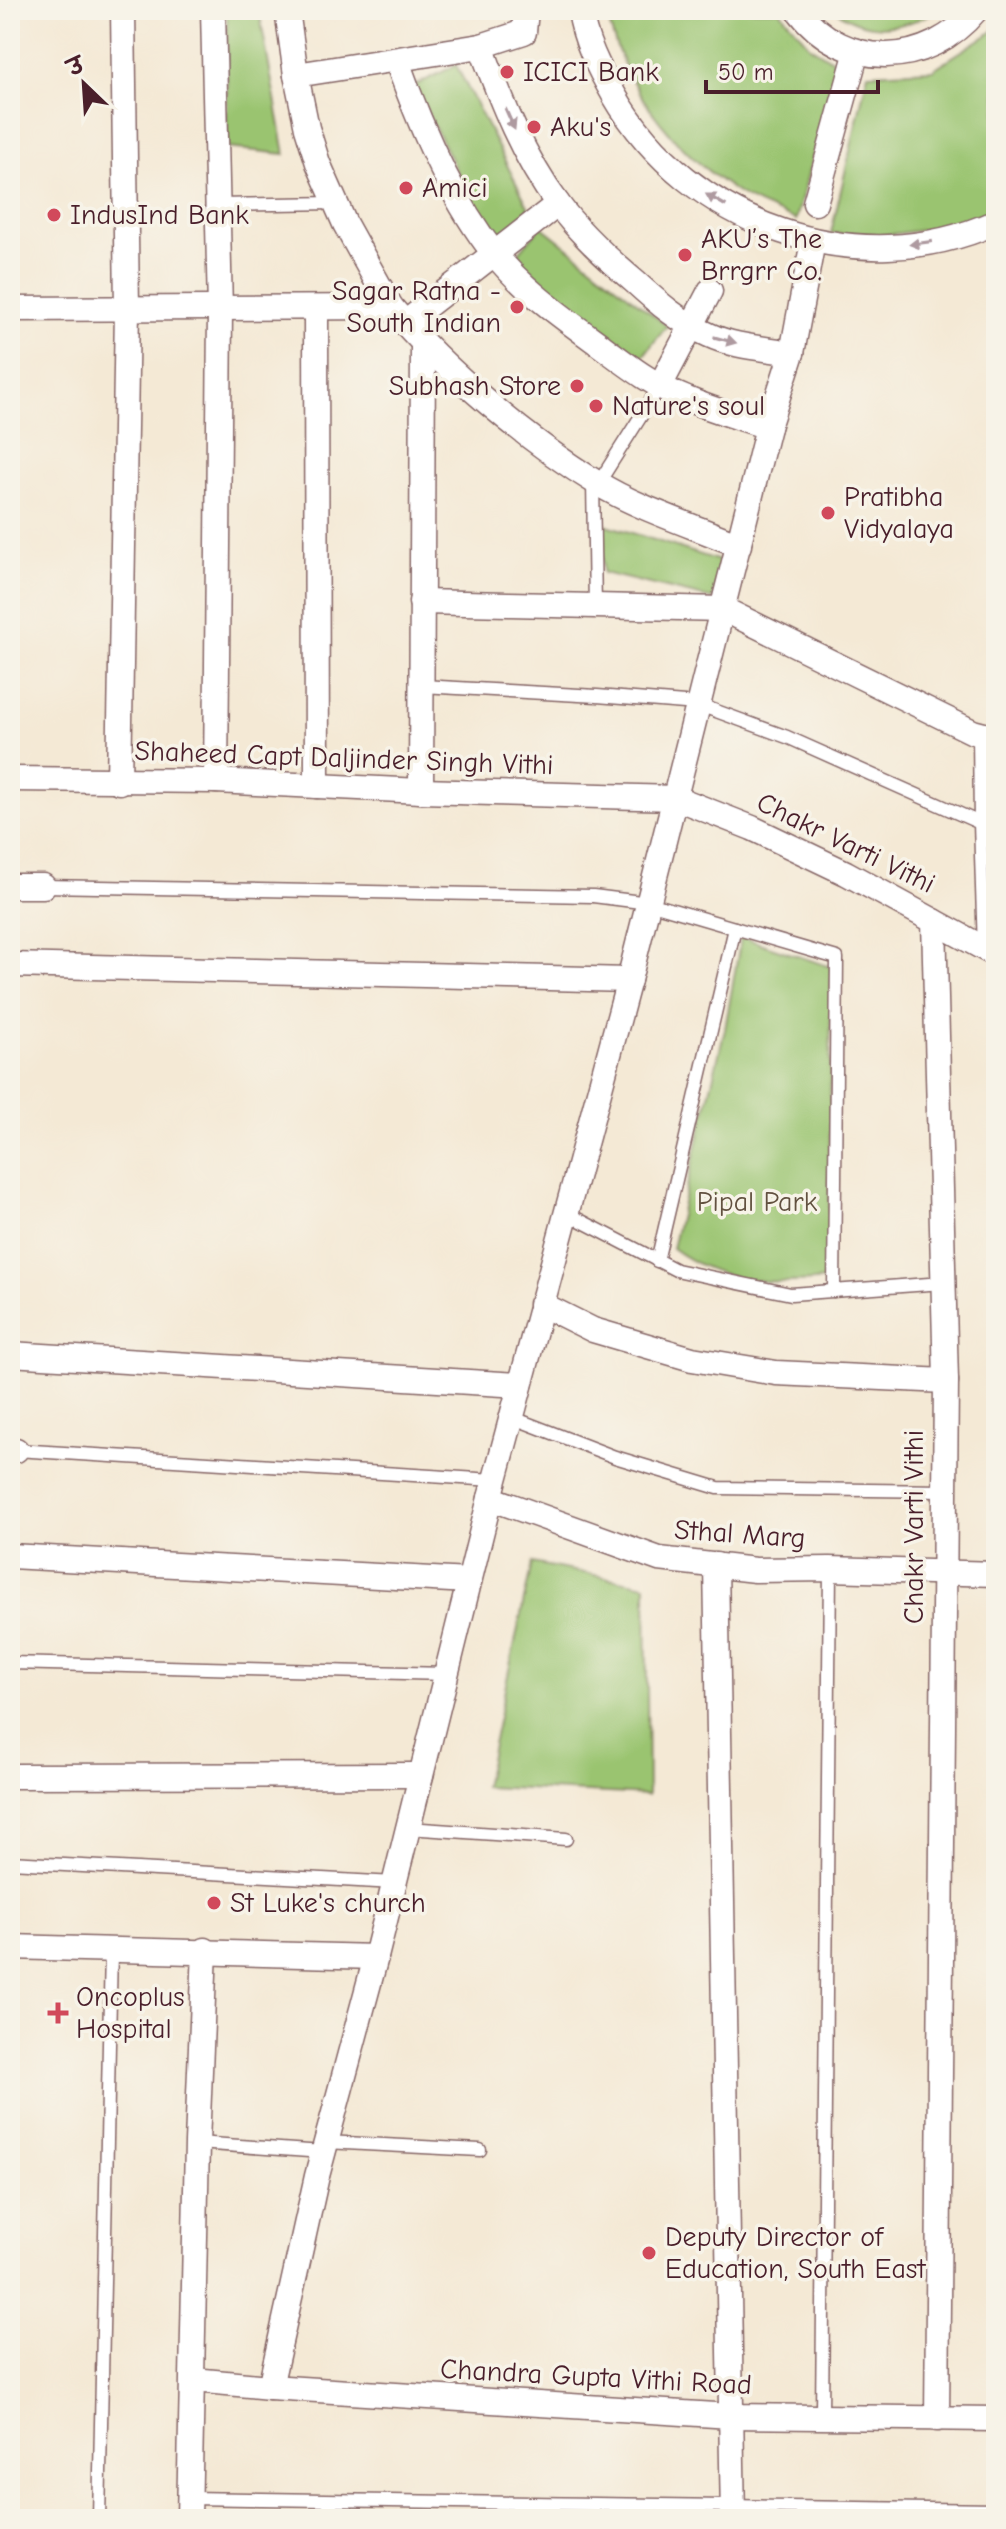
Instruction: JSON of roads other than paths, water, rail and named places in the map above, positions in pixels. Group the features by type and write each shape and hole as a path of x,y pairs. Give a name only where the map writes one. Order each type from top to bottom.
{"street":[{"path":"119,782 127,309 123,10"},
{"path":"213,10 220,310 216,781"},
{"path":"287,10 307,128 335,203 398,315 423,343 517,426 596,483 739,545"},
{"path":"296,75 481,46 524,32 526,10"},
{"path":"580,10 599,70 628,119 664,162 709,197 759,224 813,241 868,247 923,244 996,222"},
{"path":"798,10 816,30 835,43 857,51 896,55 933,45 950,36 976,10"},
{"path":"481,46 515,131 558,204 619,268 656,301 692,327 732,343 792,353"},
{"path":"815,203 857,51"},
{"path":"397,61 407,91 446,174 493,252 550,308 639,374 687,399 768,427"},
{"path":"10,309 316,309 398,315 558,204"},
{"path":"270,2387 324,2147 395,1883 492,1489 629,980 768,427 792,353 813,241"},
{"path":"660,386 710,291"},
{"path":"316,309 317,786"},
{"path":"421,791 423,343"},
{"path":"421,602 723,609 988,736"},
{"name":"Shaheed Capt Daljinder Singh Vithi","path":"10,779 216,781 421,791 676,798"},
{"name":"Chakr Varti Vithi","path":"676,798 766,835 846,873 934,921 946,1381 937,2419"},
{"path":"10,886 43,886"},
{"path":"934,921 990,953"},
{"path":"10,965 629,980"},
{"path":"541,1304 593,1330 692,1359 776,1373 946,1381"},
{"path":"10,1354 520,1385"},
{"name":"Sthal Marg","path":"492,1489 659,1559 755,1570 996,1574"},
{"path":"10,1556 469,1581"},
{"path":"716,1565 733,2513"},
{"path":"10,1776 421,1775"},
{"path":"10,1947 376,1957"},
{"path":"189,2508 197,2143 205,1950"},
{"name":"Chandra Gupta Vithi Road","path":"193,2380 731,2416 996,2419"}],"lane":[{"path":"217,205 335,203"},
{"path":"595,608 596,483 660,386"},
{"path":"422,686 697,704 787,737 980,823"},
{"path":"988,736 980,823 990,953"},
{"path":"43,886 567,895 649,903 837,958 834,1291"},
{"path":"657,1261 735,928"},
{"path":"566,1213 676,1270 791,1294 943,1283"},
{"path":"511,1417 615,1457 718,1488 945,1491"},
{"path":"13,1450 492,1489"},
{"path":"822,2415 830,1569"},
{"path":"10,1663 446,1674"},
{"path":"408,1828 566,1839"},
{"path":"10,1862 395,1883"},
{"path":"99,2519 111,1950"},
{"path":"197,2143 480,2150"},
{"path":"189,2508 733,2513 996,2510"}],"place":[{"name":"ICICI Bank","path":"507,72"},
{"name":"Aku's","path":"534,127"},
{"name":"Amici","path":"406,188"},
{"name":"IndusInd Bank","path":"54,215"},
{"name":"AKU’s The Brrgrr Co.","path":"685,255"},
{"name":"Sagar Ratna - South Indian","path":"517,307"},
{"name":"Subhash Store","path":"577,386"},
{"name":"Nature's soul","path":"596,406"},
{"name":"Pratibha Vidyalaya","path":"828,513"},
{"name":"St Luke's church","path":"214,1903"},
{"name":"Oncoplus Hospital","path":"58,2013"},
{"name":"Deputy Director of Education, South East","path":"649,2253"}],"park label":[{"name":"Pipal Park","path":"757,1202"}]}
